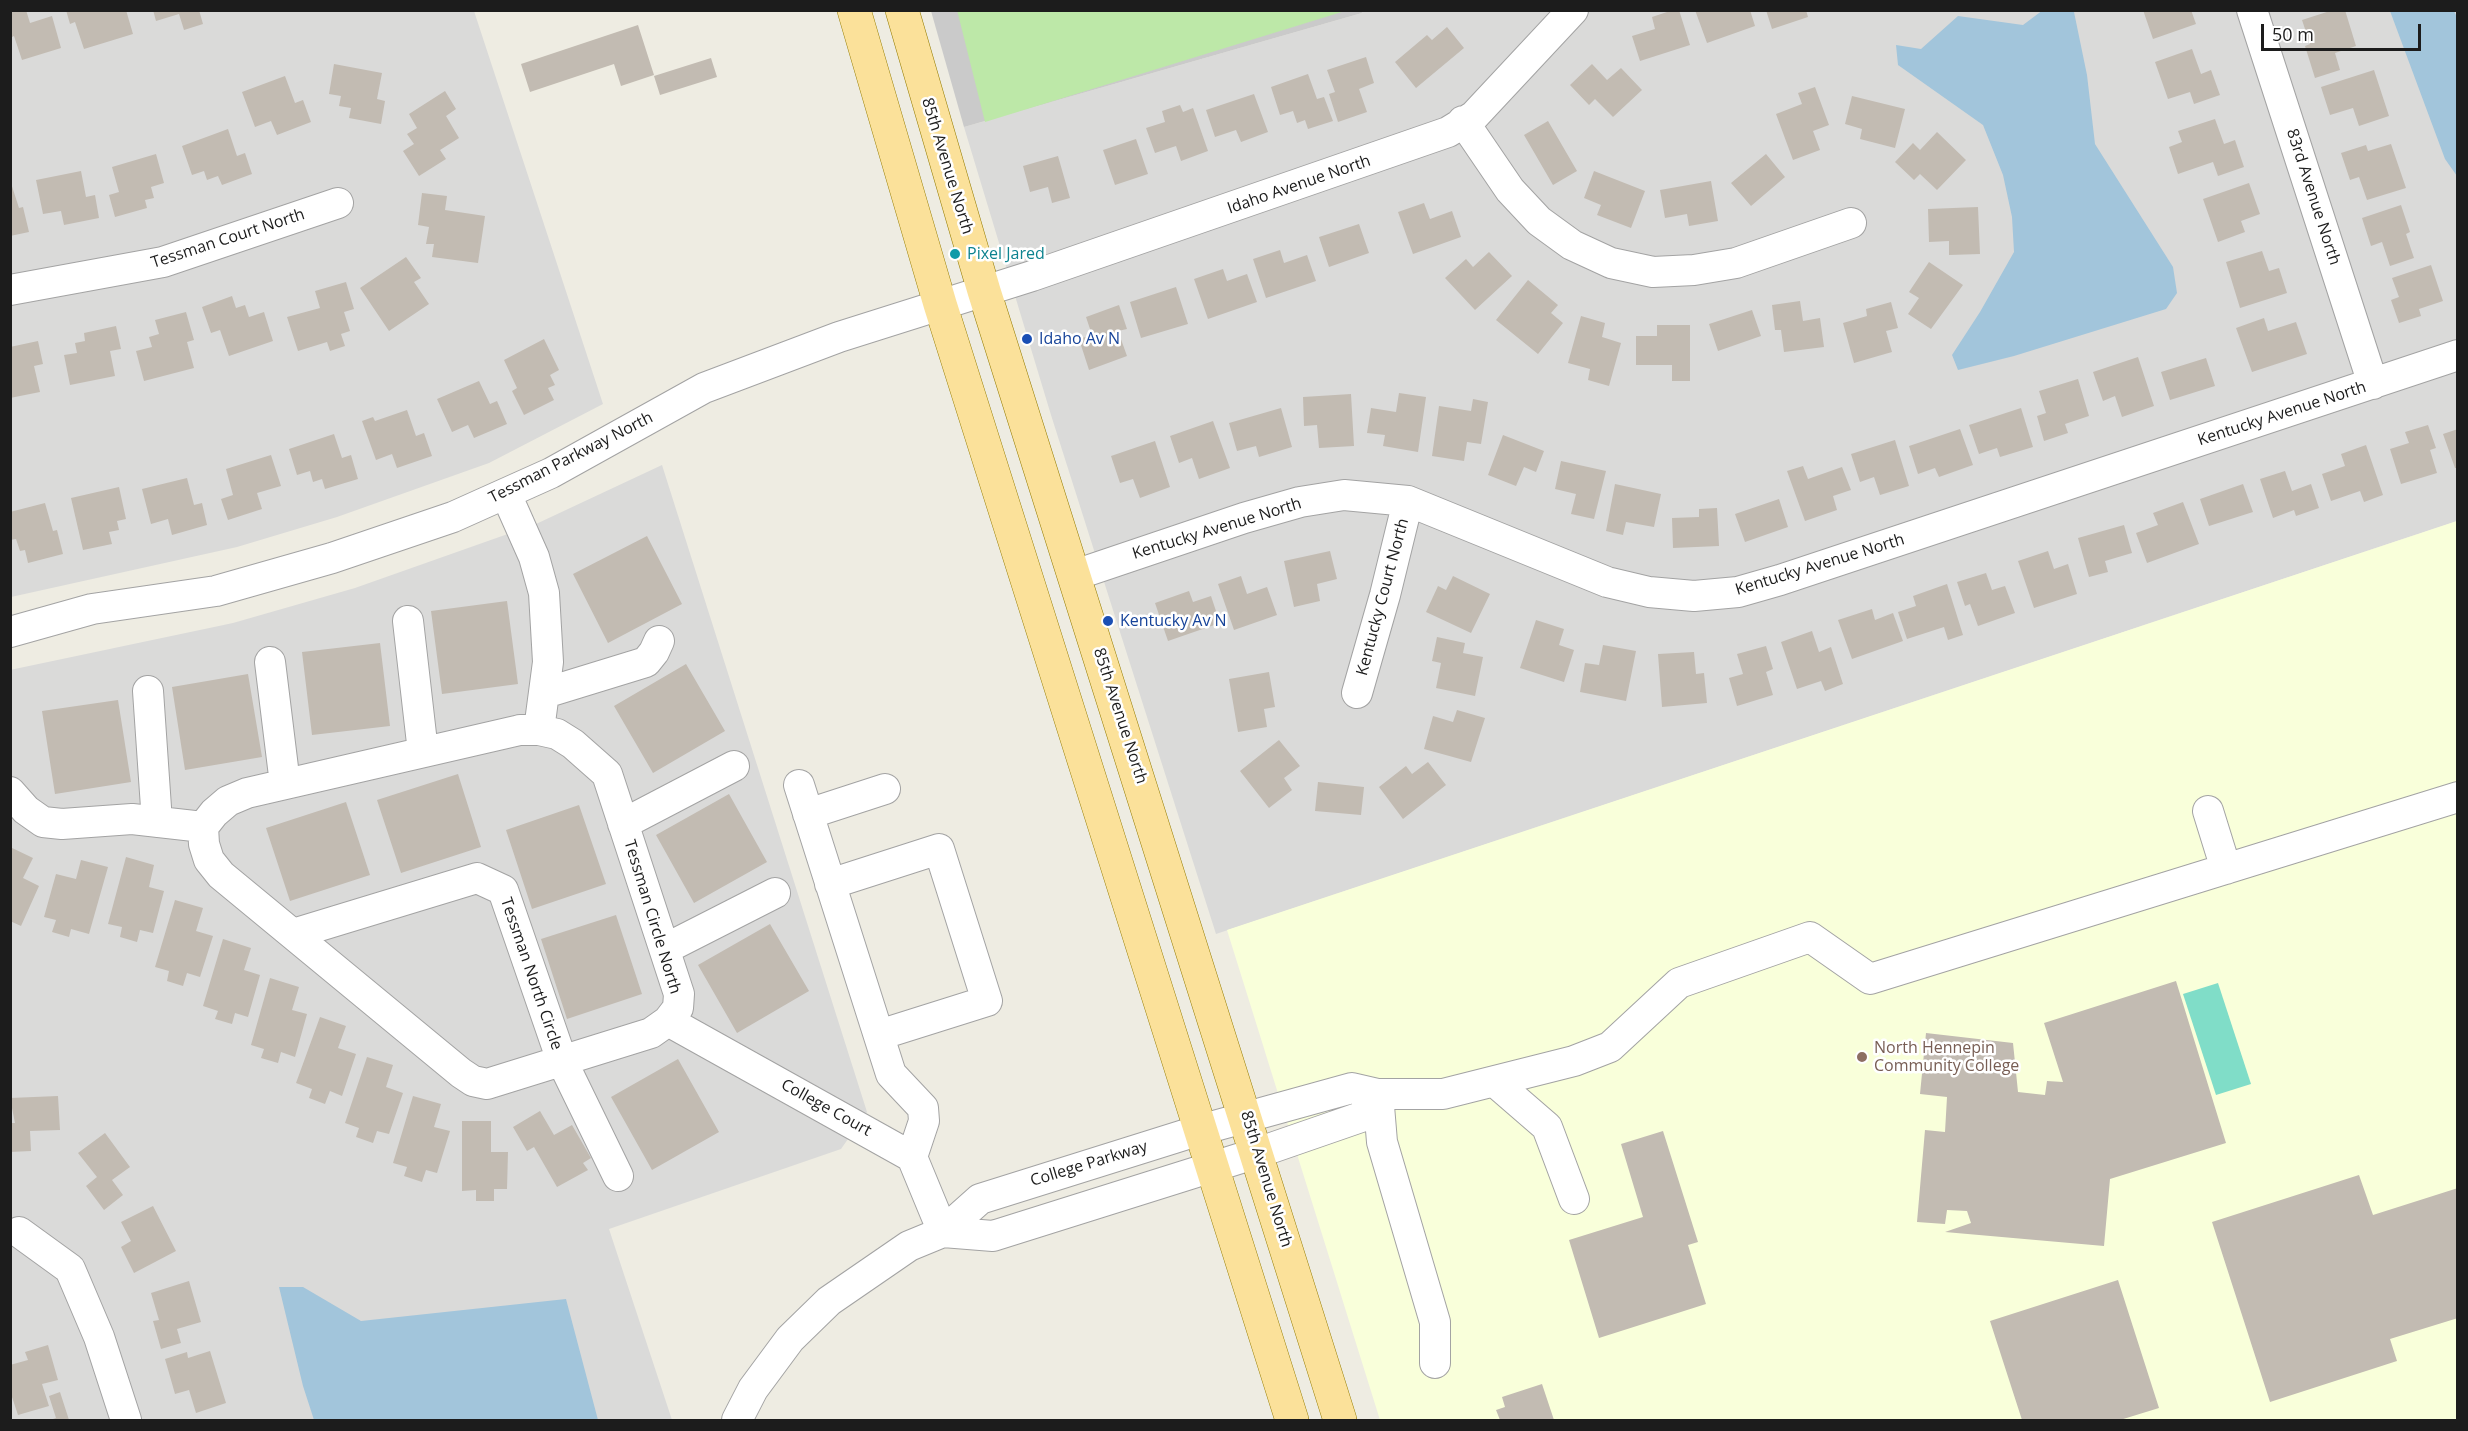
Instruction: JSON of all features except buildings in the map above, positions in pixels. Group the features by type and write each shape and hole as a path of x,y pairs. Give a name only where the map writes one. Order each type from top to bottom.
{"main road":[{"path":"854,10 940,304 1292,1420"},
{"name":"85th Avenue North","path":"902,10 984,291 1340,1420"}],"street":[{"name":"83rd Avenue North","path":"2252,10 2373,384"},
{"name":"Idaho Avenue North","path":"984,291 1419,144 1448,132 1474,116 1572,11"},
{"path":"1463,122 1510,190 1539,221 1572,245 1611,263 1653,272 1694,270 1736,263 1851,223"},
{"name":"Tessman Court North","path":"10,290 163,262 338,203"},
{"name":"Tessman Parkway North","path":"10,632 92,609 216,591 332,558 453,517 551,473 704,388 839,337 984,291"},
{"name":"Kentucky Avenue North","path":"1075,575 1299,502 1344,495 1408,501 1607,582 1649,592 1694,596 1738,592 2457,355"},
{"path":"506,494 534,556 544,593 548,638 545,693 539,730"},
{"name":"Kentucky Court North","path":"1357,693 1385,595 1408,501"},
{"path":"408,621 423,752"},
{"path":"545,693 646,662 654,652 658,641"},
{"path":"270,662 285,784"},
{"path":"148,691 157,822"},
{"name":"Tessman Circle North","path":"520,730 539,730 557,734 573,744 607,774 680,994 678,1008 669,1021 651,1033 487,1084 473,1081 221,875 209,860 204,844 203,827 228,801 285,784 520,730"},
{"path":"623,824 734,766"},
{"path":"799,785 891,1074 923,1108 924,1120 912,1157 943,1232"},
{"path":"808,814 885,789"},
{"path":"10,792 26,810 43,822 62,824 132,819 203,827"},
{"path":"2208,811 2226,868 2457,797"},
{"path":"830,884 939,849 987,1000 879,1035"},
{"name":"College Parkway","path":"737,1420 753,1389 790,1339 829,1301 909,1246 943,1232 980,1199 1200,1130 1352,1088 1378,1094 1443,1094 1575,1061 1610,1047 1679,982 1810,938 1870,979 2226,868"},
{"name":"Tessman North Circle","path":"293,934 477,878 503,890 561,1061 618,1176"},
{"path":"665,949 775,893"},
{"name":"College Court","path":"669,1021 912,1157"},
{"path":"1495,1082 1547,1127 1575,1199"},
{"path":"1378,1094 1382,1142 1435,1322 1435,1363"},
{"name":"College Parkway","path":"943,1232 993,1236 1212,1165 1257,1153 1361,1117 1378,1094"},
{"path":"19,1232 70,1269 93,1320 126,1420"}],"shaded area":[{"path":"1361,10 1362,13 964,127 931,11"},
{"path":"2043,10 2074,12 2087,75 2095,144 2173,267 2177,293 2166,309 2014,356 1958,370 1952,355 1980,312 2014,252 2012,217 2003,175 1983,125 1898,65 1896,45 1921,49 1958,16 2023,25"},
{"path":"11,11 474,11 603,404 489,463 337,517 237,547 11,597"},
{"path":"1361,11 2457,11 2457,521 1216,934 1051,415 964,127 1362,13"},
{"path":"2390,11 2454,11 2457,17 2457,176 2445,159"},
{"path":"662,465 867,1112 841,1149 609,1229 672,1420 11,1420 10,670 233,623 355,588 536,524"},
{"name":"North Hennepin Community College","path":"2457,521 2457,1420 1380,1420 1227,930"},
{"path":"2218,983 2251,1084 2216,1095 2183,994"},
{"path":"279,1287 303,1287 361,1321 566,1299 598,1420 314,1420 303,1386"}],"green space":[{"path":"957,10 1345,10 1345,11 985,122"}],"place":[{"name":"Pixel Jared","path":"955,254"},
{"name":"Idaho Av N","path":"1027,339"},
{"name":"Kentucky Av N","path":"1108,621"},
{"name":"North Hennepin Community College","path":"1862,1057"}]}
